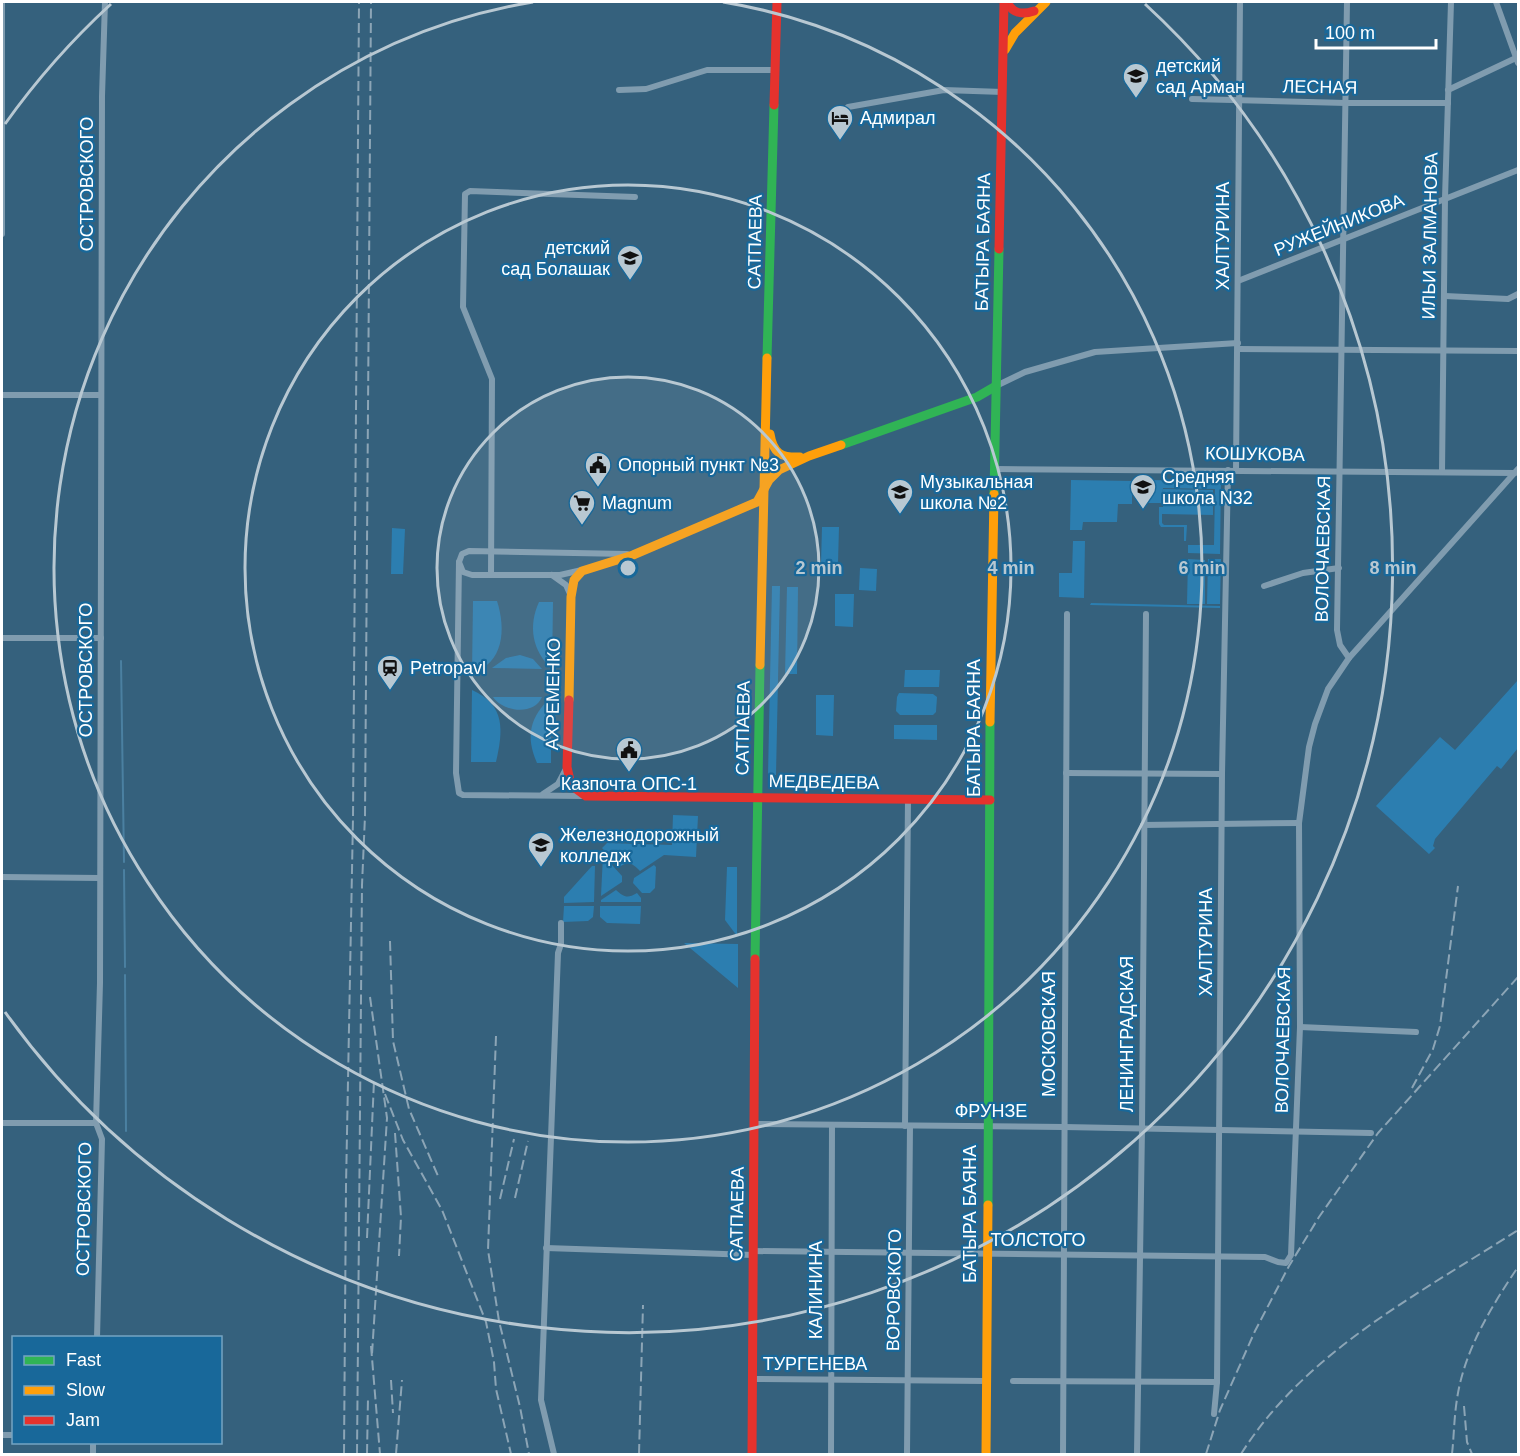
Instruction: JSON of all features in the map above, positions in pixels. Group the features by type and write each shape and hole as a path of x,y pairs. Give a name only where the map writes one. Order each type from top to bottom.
{"street":[{"path":"2,2 2,234"},
{"name":"ОСТРОВСКОГО","path":"97,1336 102,1139 96,1123 100,983 102,96 105,2"},
{"name":"САТПАЕВА","path":"752,1455 755,939 763,495 777,2"},
{"path":"1006,2 1012,10 1022,14 1029,13 1043,4"},
{"name":"БАТЫРА БАЯНА","path":"986,1455 990,800 996,386 1006,2"},
{"name":"ХАЛТУРИНА","path":"1214,1414 1217,1382 1222,774 1238,346 1240,2"},
{"name":"ВОЛОЧАЕВСКАЯ","path":"1286,1263 1292,1250 1300,1027 1299,823 1309,747 1315,724 1328,689 1348,658 1338,639 1347,2"},
{"name":"ИЛЬИ ЗАЛМАНОВА","path":"1442,472 1445,198 1451,2"},
{"path":"1448,90 1518,59 1496,2"},
{"path":"1004,52 1015,33 1043,4"},
{"path":"619,90 646,89 707,70 776,70"},
{"path":"848,107 944,90 1003,92"},
{"name":"ЛЕСНАЯ","path":"1192,99 1448,103"},
{"name":"РУЖЕЙНИКОВА","path":"1238,282 1518,170"},
{"path":"491,575 492,380 463,307 465,194 470,191 635,197"},
{"path":"1445,296 1508,298 1518,294"},
{"path":"765,454 771,467 777,469 787,466 809,456 977,397 1025,372 1095,352 1238,346 1343,350 1518,351"},
{"path":"2,395 101,395"},
{"path":"977,397 991,396 995,400 996,408"},
{"path":"767,417 772,444 778,455 784,458 809,456"},
{"path":"459,562 460,568 467,574 552,575 583,570 633,555 757,502 763,495 769,479 787,466"},
{"name":"КОШУКОВА","path":"995,469 1517,471"},
{"path":"1348,658 1517,471"},
{"path":"586,796 463,795 459,793 456,773 459,562 466,551 603,552 633,555"},
{"path":"1264,586 1303,573 1339,568"},
{"name":"АХРЕМЕНКО","path":"583,570 576,576 571,597 567,767 571,785 586,796"},
{"path":"552,575 566,585 571,597"},
{"name":"МОСКОВСКАЯ","path":"1063,1455 1067,614"},
{"name":"ЛЕНИНГРАДСКАЯ","path":"1137,1455 1146,614"},
{"path":"2,638 101,638"},
{"path":"537,796 548,792 558,784 567,767"},
{"path":"1066,773 1222,774"},
{"name":"МЕДВЕДЕВА","path":"586,796 990,800"},
{"name":"ВОРОВСКОГО","path":"907,1455 909,799"},
{"path":"1143,825 1299,823"},
{"path":"2,877 100,878"},
{"path":"554,1455 541,1400 557,971 561,923"},
{"path":"1300,1027 1416,1032"},
{"path":"2,1123 96,1123"},
{"name":"ФРУНЗЕ","path":"754,1124 1371,1133"},
{"name":"КАЛИНИНА","path":"831,1455 832,1125"},
{"name":"ТОЛСТОГО","path":"546,1248 753,1253 1218,1256 1265,1257 1286,1263"},
{"name":"ТУРГЕНЕВА","path":"752,1379 986,1381"},
{"path":"1013,1380 1217,1382"}],"shaded area":[{"path":"1071,480 1132,481 1132,504 1118,504 1117,522 1083,522 1082,530 1070,530"},
{"path":"1146,480 1221,481 1220,554 1188,553 1188,545 1214,545 1215,489 1163,488 1162,503 1146,503"},
{"path":"1163,489 1213,490 1213,515 1162,514 1164,525 1187,525 1186,541 1184,541 1184,527 1161,527 1159,524 1159,507 1163,507"},
{"path":"822,527 839,527 838,563 821,563"},
{"path":"392,528 405,529 403,574 391,574"},
{"path":"1073,541 1085,541 1084,598 1059,597 1059,573 1072,573"},
{"path":"1188,559 1205,560 1205,604 1187,604"},
{"path":"1208,559 1221,559 1220,604 1207,604"},
{"path":"860,568 877,569 876,591 859,590"},
{"path":"772,586 780,586 776,775 768,775"},
{"path":"787,587 798,587 797,674 785,674"},
{"path":"835,594 854,594 853,627 835,626"},
{"path":"473,601 497,601 501,633 500,644 491,661 472,673"},
{"path":"539,602 553,602 552,669 540,654 534,638 534,620"},
{"path":"1091,603 1220,606 1220,608 1090,605"},
{"path":"520,655 533,659 542,669 492,668 506,658"},
{"path":"905,670 940,670 939,687 904,687"},
{"path":"1518,680 1518,748 1501,769 1497,766 1435,839 1433,846 1435,848 1429,854 1376,806 1440,737 1455,750"},
{"path":"472,690 491,703 499,720 500,740 496,762 471,762"},
{"path":"899,693 933,694 937,697 936,712 933,715 900,715 896,711"},
{"path":"816,695 834,695 833,736 816,735"},
{"path":"493,697 542,697 532,707 518,710 504,706"},
{"path":"551,697 551,763 537,763 531,744 532,727 538,712"},
{"path":"894,725 937,725 937,740 894,739"},
{"path":"673,815 698,816 696,857 664,855 640,871 630,864 619,867 602,848 607,843 672,845"},
{"path":"603,855 622,876 622,882 601,896"},
{"path":"654,865 656,867 655,888 650,893 642,893 633,883 634,878"},
{"path":"592,866 595,866 594,902 564,903 564,897"},
{"path":"727,867 737,867 737,936 725,920"},
{"path":"616,890 626,896 637,893 641,902 601,902"},
{"path":"564,906 594,906 593,917 588,921 563,922"},
{"path":"600,906 641,906 640,924 607,923 600,917"},
{"path":"684,943 738,944 738,988"}],"waterway":[{"path":"121,661 124,862"},
{"path":"124,870 125,967"},
{"path":"125,975 126,1131"}],"railway":[{"path":"344,1454 353,818 359,2"},
{"path":"357,1454 362,885 365,816 371,2"},
{"path":"1412,1088 1433,1049 1440,1026 1458,886"},
{"path":"390,941 393,1041 409,1109 438,1176"},
{"path":"1206,1454 1220,1410 1255,1331 1289,1266 1319,1217 1378,1133 1518,977"},
{"path":"370,997 387,1118 372,1354"},
{"path":"496,1036 488,1250 499,1321 529,1454"},
{"path":"367,1238 374,1081"},
{"path":"385,1094 403,1140 442,1210 486,1322 494,1362 496,1389 511,1454"},
{"path":"395,1133 401,1217 399,1256"},
{"path":"500,1199 514,1139"},
{"path":"515,1198 528,1141"},
{"path":"1241,1454 1268,1417 1331,1355 1404,1302 1518,1230"},
{"path":"1452,1454 1457,1399 1466,1364 1480,1330 1518,1267"},
{"path":"639,1454 643,1305"},
{"path":"371,1346 380,1454"},
{"path":"391,1380 393,1413"},
{"path":"396,1454 402,1380"},
{"path":"367,1454 368,1398"},
{"path":"1464,1406 1467,1442 1472,1454"}],"traffic: fast":[{"path":"767,358 774,105"},
{"path":"994,494 999,249"},
{"path":"841,445 977,397 996,386"},
{"path":"755,959 760,665"},
{"path":"988,1205 990,722"}],"traffic: slow":[{"path":"1005,50 1015,33 1046,2"},
{"path":"760,665 767,358"},
{"path":"770,434 773,446 779,453 788,457 800,457"},
{"path":"569,700 571,597 574,580 582,571 633,555 757,502 769,480 779,470 841,445"},
{"path":"990,722 994,494"},
{"path":"986,1454 988,1205"}],"traffic: jam":[{"path":"774,105 777,2"},
{"path":"999,249 1004,2"},
{"path":"1007,2 1012,9 1018,12 1034,11"},
{"path":"569,700 567,767 571,785 586,796 990,800"},
{"path":"752,1454 755,959"}],"place":[{"name":"детский сад Арман","path":"1136,99"},
{"name":"Адмирал","path":"840,141"},
{"name":"детский сад Болашак","path":"630,281"},
{"name":"Опорный пункт №3","path":"598,488"},
{"name":"Средняя школа N32","path":"1143,510"},
{"name":"Музыкальная школа №2","path":"900,515"},
{"name":"Magnum","path":"582,526"},
{"name":"Petropavl","path":"390,691"},
{"name":"Казпочта ОПС-1","path":"629,773"},
{"name":"Железнодорожный колледж","path":"541,868"}]}
